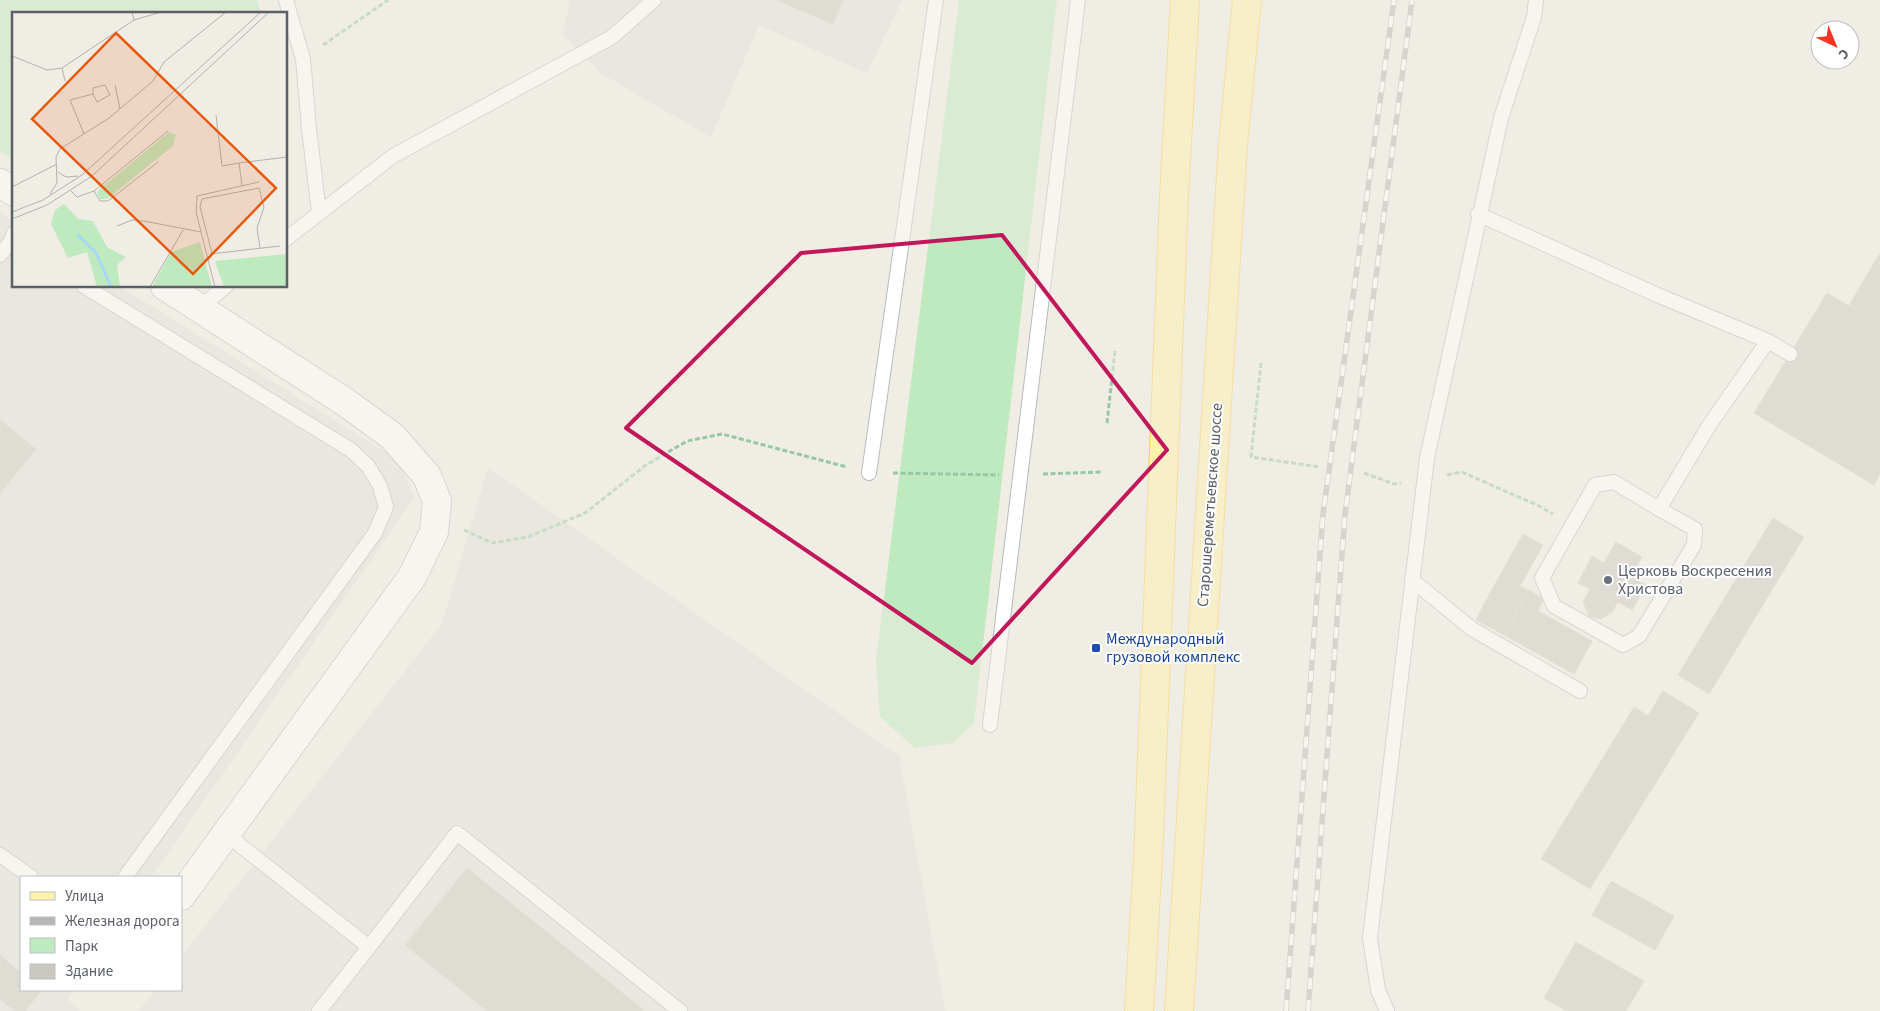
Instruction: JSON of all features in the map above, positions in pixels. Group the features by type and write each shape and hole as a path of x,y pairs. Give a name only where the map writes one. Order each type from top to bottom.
{"main road":[{"path":"1139,1011 1148,849 1173,205 1185,0"},
{"name":"Старошереметьевское шоссе","path":"1179,1011 1233,144 1247,0"}],"street":[{"path":"0,183 12,191"},
{"path":"168,288 344,402 392,436 427,476 437,501 434,532 412,577 182,895"}],"lane":[{"path":"286,0 302,60 308,128 319,213"},
{"path":"288,237 393,156 612,37 654,0"},
{"path":"869,473 936,0"},
{"path":"990,725 1078,0"},
{"path":"1387,1011 1378,990 1370,938 1424,479 1478,214 1501,118 1534,17 1536,0"},
{"path":"1478,214 1655,294 1768,341 1790,354"},
{"path":"0,255 12,240"},
{"path":"87,288 351,450 368,466 380,486 386,507 375,533 127,876"},
{"path":"199,308 224,288"},
{"path":"1659,509 1710,424 1768,341"},
{"path":"1614,482 1659,509 1695,529 1694,545 1640,636 1623,645 1554,606 1542,578 1595,485 1614,482"},
{"path":"1412,580 1472,629 1580,691"},
{"path":"319,1011 457,833 680,1011"},
{"path":"226,834 369,947"},
{"path":"0,855 30,876"}],"path":[{"path":"302,60 388,0"},
{"path":"1108,423 1115,350"},
{"path":"1261,363 1252,457 1320,467"},
{"path":"435,523 469,531 492,543 528,537 584,512 646,466 687,440 722,434 869,473 1020,475 1102,472"},
{"path":"1364,473 1394,484 1462,472 1539,506 1572,524"}],"highlighted area":[{"path":"1002,235 1167,450 972,663 626,428 801,253"}],"shaded area":[{"path":"570,0 902,0 867,73 759,25 711,137 602,74 563,35"},
{"path":"0,213 12,220 12,288 122,288 398,460 414,498 152,876 20,876 20,991 72,991 67,1000 80,1011 0,1011"},
{"path":"488,468 899,756 945,1011 139,1011 154,991 182,991 182,956 442,624"}],"green space":[{"path":"0,0 257,0 259,12 12,12 12,159 0,151"},
{"path":"959,0 1057,0 974,723 953,743 915,748 880,717 876,661"}],"building":[{"path":"776,0 843,0 833,24"},
{"path":"1880,253 1880,324 1849,305"},
{"path":"1827,293 1880,324 1880,474 1874,485 1754,413"},
{"path":"0,420 36,449 0,493"},
{"path":"1773,518 1804,537 1709,694 1678,675"},
{"path":"1523,534 1543,545 1520,586 1528,591 1512,619 1484,604"},
{"name":"Церковь Воскресения Христова","path":"1616,542 1642,557 1630,577 1646,585 1632,610 1618,602 1612,612 1601,619 1589,616 1583,602 1590,589 1578,583 1592,556 1604,563"},
{"path":"1529,590 1544,599 1538,611 1592,641 1574,674 1504,635"},
{"path":"1484,604 1513,620 1504,635 1476,620"},
{"path":"1663,691 1699,713 1590,889 1541,859 1634,707 1648,716"},
{"path":"467,868 645,1011 487,1011 405,945"},
{"path":"1611,881 1674,916 1655,950 1592,915"},
{"path":"1576,942 1644,981 1626,1011 1567,1011 1544,998"},
{"path":"0,955 20,972 20,991 41,991 25,1011 15,1011 0,999"}],"railway":[{"path":"1286,1011 1323,514 1394,0"},
{"path":"1308,1011 1345,514 1412,0"}],"place":[{"name":"Церковь Воскресения Христова","path":"1608,580"},
{"name":"Международный грузовой комплекс","path":"1096,648"}]}
